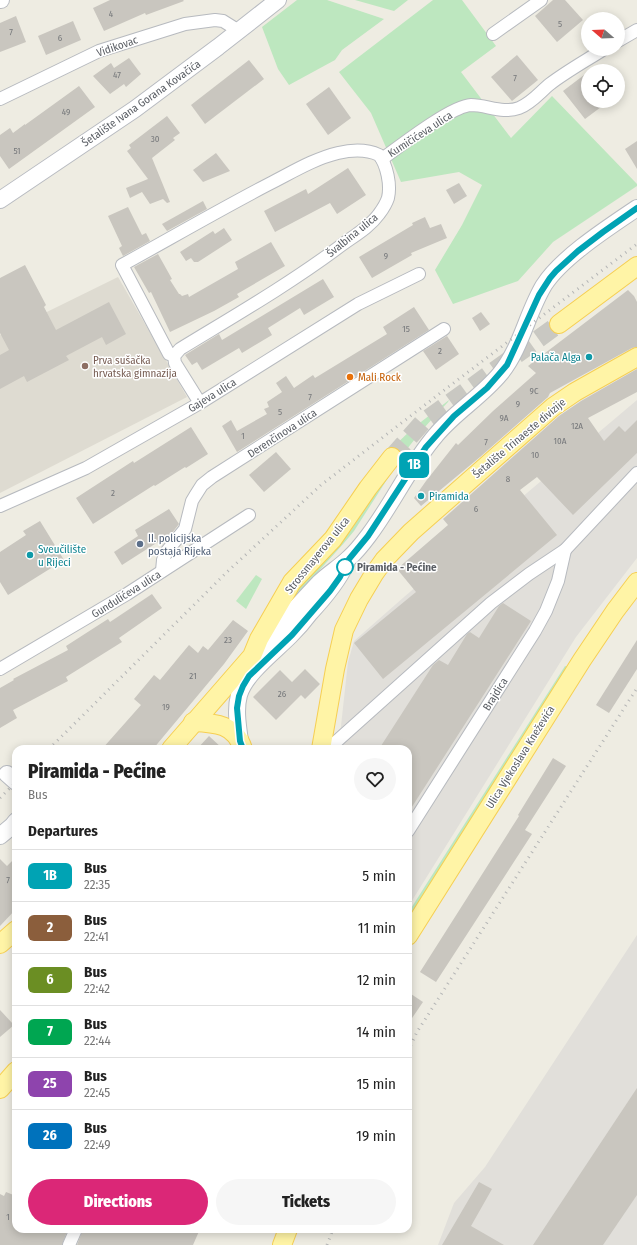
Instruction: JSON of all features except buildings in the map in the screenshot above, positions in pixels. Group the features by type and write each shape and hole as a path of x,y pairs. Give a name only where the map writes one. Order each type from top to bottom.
{"main road":[{"name":"Šetalište Ivana Gorana Kovačića","path":"0,200 135,109 278,0"},
{"path":"241,745 237,708 239,696 249,676 292,635 330,591 340,577 349,559 368,536 426,447 454,416 487,388 507,365 544,285 556,271 603,232 637,208"},
{"path":"560,324 637,266"},
{"name":"Šetalište Trinaeste divizije","path":"322,745 339,648 347,623 359,599 384,560 412,532 553,407 575,392 637,357"},
{"name":"Strossmayerova ulica","path":"174,745 252,656 262,634 292,582 333,539 368,488 392,457"},
{"path":"252,656 332,571 349,559"},
{"name":"Ulica Vjekoslava Kneževića","path":"412,930 582,660 637,582"},
{"path":"193,722 213,723 223,726 232,732 241,745"},
{"path":"0,836 12,826"},
{"path":"0,944 12,934"},
{"path":"0,1089 12,1076"},
{"path":"282,1245 286,1233"}],"street":[{"path":"493,34 541,0"},
{"name":"Vidikovac","path":"0,98 99,51 186,24 215,20 223,21 239,31"},
{"path":"625,36 637,30"},
{"name":"Kumičićeva ulica","path":"382,158 433,123 461,108 472,105 506,110 518,108 530,103 552,83 593,56"},
{"path":"200,403 175,363 174,356 169,354 122,265 240,199 322,158 337,153 359,150 375,153 382,158"},
{"name":"Švalbina ulica","path":"174,356 180,349 260,300 318,262 369,224 378,215 388,199 389,190 387,175 382,158"},
{"name":"Gajeva ulica","path":"0,506 86,468 200,403 358,304 419,274"},
{"name":"Derenčinova ulica","path":"162,571 163,560 167,551 185,529 192,501 202,486 212,477 444,329"},
{"path":"332,745 491,603 529,574 565,550 637,473"},
{"name":"Gundulićeva ulica","path":"0,669 127,594 249,515"},
{"name":"Brajdica","path":"412,825 535,631 546,611 558,581 565,550"},
{"path":"69,1245 74,1233"}],"shaded area":[{"name":"Prva sušačka hrvatska gimnazija","path":"118,277 187,397 0,493 0,335"},
{"path":"637,400 637,558 576,637 412,901 412,745 336,745 340,735 348,662 354,641"},
{"path":"637,935 637,1245 438,1245 454,1203 485,1167"}],"green space":[{"path":"297,0 327,0 384,19 342,50 335,60 289,85 278,69 262,27"},
{"path":"355,0 408,0 394,11"},
{"path":"433,0 462,0 496,46 461,72 511,138 552,96 637,184 637,186 553,242 518,281 453,304 435,270 462,225 482,185 459,172 401,182 371,113 339,72"},
{"path":"449,400 428,423 399,461 389,451 412,429"},
{"path":"395,467 354,531 298,594 295,597 293,596 306,578 333,553"},
{"path":"256,575 262,579 246,609 236,601"},
{"path":"565,666 568,667 412,915 412,907"}],"tunnel":[{"path":"392,457 423,422 559,324"}],"railway":[{"path":"53,745 227,572 321,485 637,244"},
{"path":"412,1043 417,1032 637,688"},
{"path":"0,798 12,786"},
{"path":"327,1245 332,1233"}],"bus line":[{"name":"1B","path":"242,745 237,708 239,696 249,676 292,635 330,591 340,577 349,559 368,536 426,447 437,433 500,375 514,352 544,285 556,271 578,251 637,208"}],"place":[{"name":"Palača Alga","path":"589,357"},
{"name":"Prva sušačka hrvatska gimnazija","path":"85,366"},
{"name":"Mali Rock","path":"350,377"},
{"name":"Piramida","path":"421,496"},
{"name":"II. policijska postaja Rijeka","path":"140,544"},
{"name":"Sveučilište u Rijeci","path":"30,555"},
{"name":"Piramida - Pećine","path":"345,567"}]}
